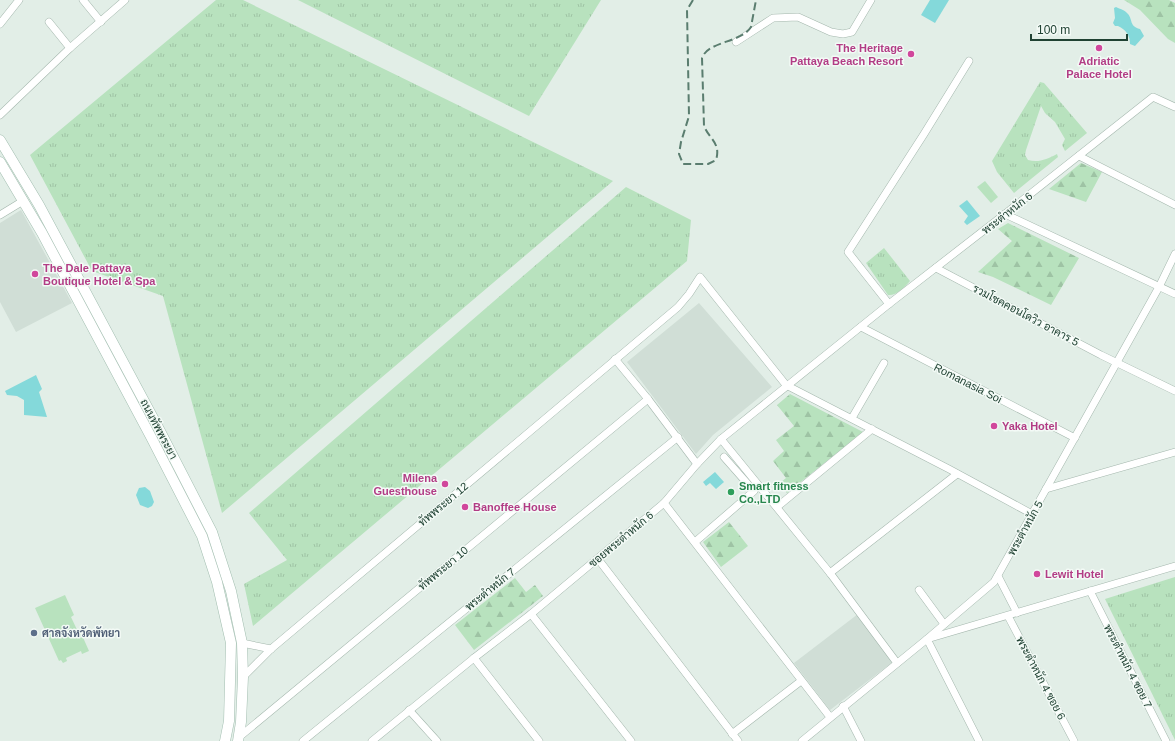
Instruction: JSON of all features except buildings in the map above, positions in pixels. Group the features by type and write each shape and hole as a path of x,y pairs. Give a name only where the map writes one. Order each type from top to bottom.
{"main road":[{"name":"ถนนทัพพระยา","path":"0,140 39,205 201,508 212,532 228,579 242,643 241,722 238,739"},
{"name":"ถนนทัพพระยา","path":"0,162 42,233 152,437 202,536 217,582 231,643 230,708 226,741"}],"street":[{"path":"0,24 19,0"},
{"path":"83,0 101,22"},
{"path":"0,115 70,48 125,0"},
{"path":"736,42 773,18 798,17 831,32 843,34 852,32 871,0"},
{"path":"49,22 70,48"},
{"path":"889,304 848,252 969,61"},
{"name":"พระตำหนัก 6","path":"861,327 1153,97 1175,107"},
{"path":"1079,156 1175,205"},
{"path":"0,215 23,201"},
{"path":"1005,214 1175,294"},
{"name":"พระตำหนัก 5","path":"802,741 994,582 1159,287 1175,254"},
{"name":"รวมโชคคอนโดวิว อาคาร 5","path":"936,268 1175,392"},
{"name":"ทัพพระยา 12","path":"242,677 271,649 678,307 690,294 700,276 786,385"},
{"name":"ซอยพระตำหนัก 6","path":"372,741 598,559 664,503 697,464 721,439 786,385 861,327"},
{"name":"Romanasia Soi","path":"861,327 1075,438"},
{"path":"615,359 678,437 697,464"},
{"path":"852,418 884,362"},
{"path":"786,385 872,428 1032,514"},
{"name":"ทัพพระยา 10","path":"238,739 648,399"},
{"path":"777,507 872,428"},
{"name":"พระตำหนัก 7","path":"303,741 678,437"},
{"path":"721,439 830,574 897,662"},
{"path":"1046,489 1175,452"},
{"path":"695,542 754,491 724,457"},
{"path":"830,574 957,474"},
{"path":"664,503 830,717"},
{"path":"598,559 738,741"},
{"path":"978,741 927,639 1175,566"},
{"path":"998,576 1018,613"},
{"path":"919,590 944,624"},
{"name":"พระตำหนัก 4 ซอย 7","path":"1090,591 1166,741"},
{"path":"531,614 631,741"},
{"name":"พระตำหนัก 4 ซอย 6","path":"1008,616 1074,741"},
{"path":"242,643 271,649"},
{"path":"474,658 539,741"},
{"path":"732,734 801,681"},
{"path":"843,706 860,741"},
{"path":"410,710 437,741"}],"shaded area":[{"path":"21,210 72,303 16,332 0,302 0,223"},
{"path":"699,303 772,387 713,435 696,454 627,362"},
{"path":"858,614 894,661 830,710 794,663"}],"green space":[{"path":"216,0 243,0 613,181 222,513 163,296 92,271 30,155"},
{"path":"298,0 601,0 529,116"},
{"path":"1124,0 1169,0 1175,3 1175,43 1168,39 1140,10"},
{"path":"1040,82 1044,83 1087,133 1065,151 1062,145 1065,139 1055,122 1045,113 1041,106 1025,155 1028,160 1032,161 1043,160 1057,154 1058,157 1014,193 997,172 992,161"},
{"path":"1081,163 1102,172 1086,202 1049,189"},
{"path":"985,181 998,197 991,203 977,187"},
{"path":"626,187 691,220 687,261 253,626 244,584 287,560 249,513"},
{"path":"1008,223 1079,258 1051,305 993,277 978,272 1012,241 998,229"},
{"path":"884,248 910,281 900,291 891,295 888,295 866,263"},
{"path":"790,394 863,432 787,493 780,483 786,478 773,461 784,451 776,440 794,426 777,405"},
{"path":"729,522 748,546 721,567 703,542"},
{"path":"1175,577 1175,740 1105,599"},
{"path":"515,578 526,592 535,585 543,596 474,650 455,625"},
{"path":"65,595 74,615 71,617 79,634 81,633 89,651 82,654 81,651 66,658 67,661 63,663 61,660 59,661 35,608"}],"water":[{"path":"930,0 949,0 935,23 921,15"},
{"path":"1116,7 1130,16 1133,25 1140,29 1144,36 1135,46 1130,44 1128,35 1125,31 1118,26 1115,26 1113,23 1115,18 1114,8"},
{"path":"967,200 980,216 967,225 964,222 968,216 959,206"},
{"path":"36,375 42,389 39,392 47,417 24,415 24,400 17,396 7,395 5,391"},
{"path":"715,472 724,482 716,489 710,483 706,486 703,482"},
{"path":"145,487 150,491 154,502 152,506 148,508 140,505 136,495 139,488"}],"railway":[{"path":"693,0 687,10 689,116 679,154 683,164 708,164 716,160 716,145 704,126 702,58 705,52 711,48 740,36 751,27 756,0"}],"place":[{"name":"Adriatic Palace Hotel","path":"1099,48"},
{"name":"The Heritage Pattaya Beach Resort","path":"911,54"},
{"name":"The Dale Pattaya Boutique Hotel & Spa","path":"35,274"},
{"name":"Yaka Hotel","path":"994,426"},
{"name":"Milena Guesthouse","path":"445,484"},
{"name":"Smart fitness Co.,LTD","path":"731,492"},
{"name":"Banoffee House","path":"465,507"},
{"name":"Lewit Hotel","path":"1037,574"},
{"name":"ศาลจังหวัดพัทยา","path":"34,633"}]}
